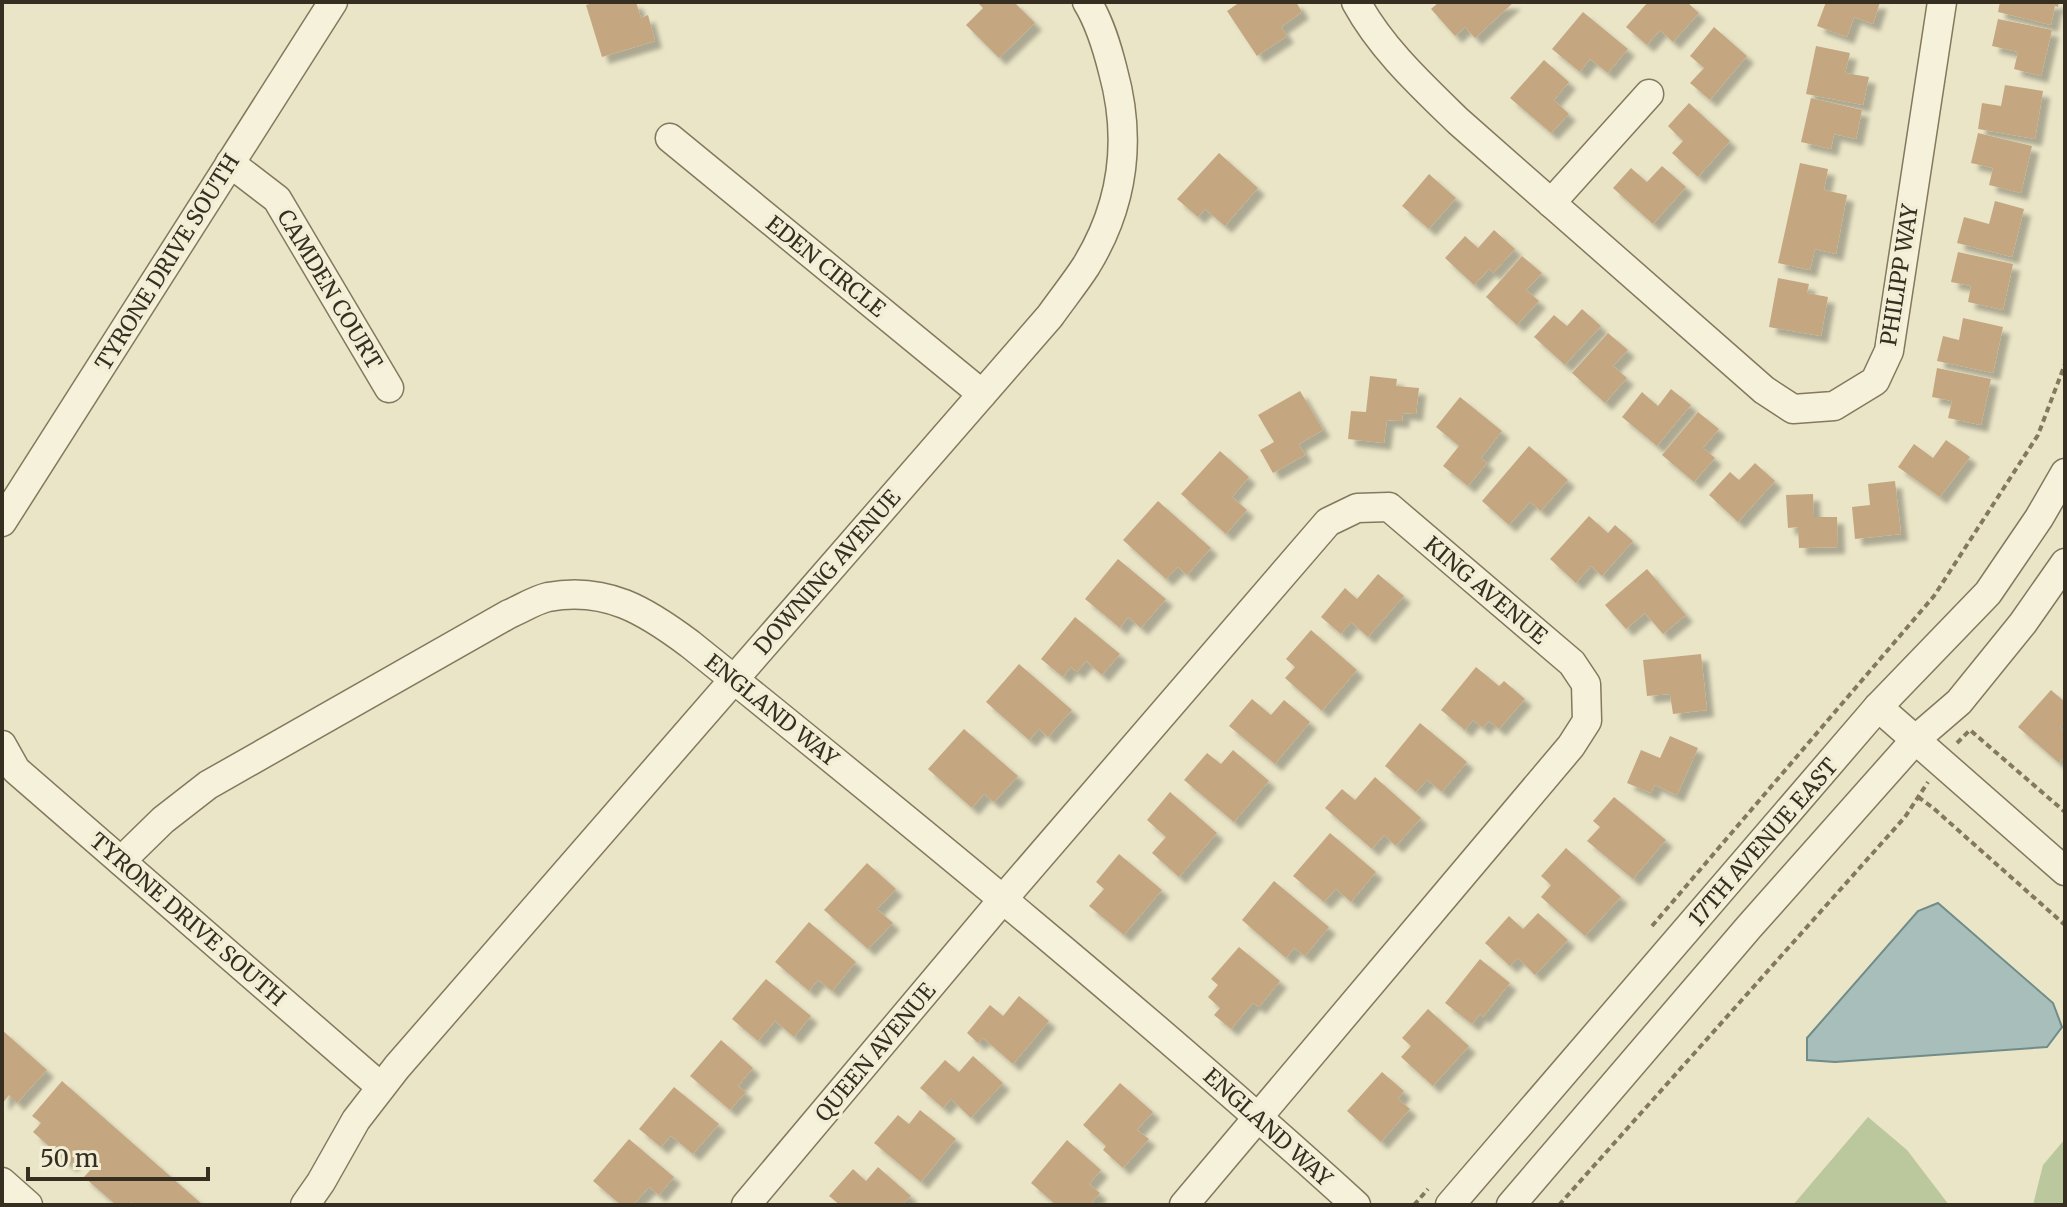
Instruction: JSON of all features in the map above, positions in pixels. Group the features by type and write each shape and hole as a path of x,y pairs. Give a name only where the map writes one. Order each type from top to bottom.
{"street":[{"name":"TYRONE DRIVE SOUTH","path":"2,522 333,2"},
{"name":"DOWNING AVENUE","path":"305,1205 356,1120 397,1067 1050,316 1086,266 1113,206 1123,170 1124,140 1117,86 1104,37 1087,2"},
{"name":"PHILIPP WAY","path":"1356,2 1370,27 1412,76 1458,121 1764,390 1793,409 1834,406 1875,381 1889,351 1942,2"},
{"path":"1551,203 1649,94"},
{"name":"EDEN CIRCLE","path":"670,138 982,394"},
{"name":"CAMDEN COURT","path":"230,163 277,199 389,388"},
{"name":"17TH AVENUE EAST","path":"1450,1205 1878,707 1988,593 2039,518 2065,473"},
{"name":"KING AVENUE","path":"1004,898 1328,522 1357,508 1389,507 1572,663 1586,684 1587,721 1571,746 1258,1117"},
{"name":"17TH AVENUE EAST","path":"1511,1205 1749,927 1916,739 1959,702 2023,623 2065,563"},
{"name":"ENGLAND WAY","path":"121,861 163,820 208,785 509,614 546,598 577,594 625,602 661,623 734,679 1004,898 1356,1205"},
{"path":"1878,707 2065,871"},
{"name":"TYRONE DRIVE SOUTH","path":"2,745 16,770 381,1087"},
{"name":"QUEEN AVENUE","path":"746,1205 1004,898"},
{"path":"1184,1205 1258,1117"},
{"path":"2,1182 28,1205"}],"path":[{"path":"1643,937 1934,596 2038,435 2065,364"},
{"path":"1559,1205 1905,817 1941,761 1970,730 2065,812"},
{"path":"1918,797 2065,925"},
{"path":"1414,1205 1436,1180"}],"green space":[{"path":"1868,1117 1907,1150 1949,1205 1793,1205"},
{"path":"2065,1139 2065,1205 2033,1205 2043,1165"}],"water":[{"path":"1938,903 2053,1003 2062,1027 2047,1047 1835,1062 1807,1060 1807,1038 1918,911"}],"building":[{"path":"636,2 641,18 648,15 655,41 602,57 586,5"},
{"path":"977,2 1014,2 1035,23 999,58 966,25 983,8"},
{"path":"1240,2 1296,2 1302,12 1281,27 1287,36 1257,56 1227,11"},
{"path":"1439,2 1514,2 1475,38 1465,27 1455,36 1431,9"},
{"path":"1648,2 1687,2 1699,13 1673,42 1660,30 1647,45 1626,27"},
{"path":"1826,2 1880,2 1873,24 1854,17 1847,37 1817,26"},
{"path":"2000,2 2059,2 2058,7 2055,6 2051,25 1998,12"},
{"path":"1583,12 1628,49 1608,73 1590,59 1580,72 1552,49"},
{"path":"1998,19 2052,30 2041,76 2014,69 2018,52 1992,46"},
{"path":"1714,27 1747,56 1710,100 1690,83 1704,68 1690,56"},
{"path":"1816,46 1850,53 1845,73 1869,77 1863,105 1806,94"},
{"path":"1544,60 1569,82 1554,100 1569,114 1551,133 1510,98"},
{"path":"2005,85 2043,91 2035,139 1978,129 1982,103 2001,106"},
{"path":"1811,98 1862,110 1856,139 1834,134 1831,149 1801,142"},
{"path":"1689,103 1730,141 1698,177 1672,153 1683,141 1668,126"},
{"path":"1978,133 2032,146 2021,193 1989,185 1993,168 1971,163"},
{"path":"1219,153 1258,188 1225,226 1205,209 1198,217 1177,199"},
{"path":"1800,163 1828,169 1824,190 1847,195 1836,254 1815,249 1810,270 1778,263"},
{"path":"1662,166 1686,187 1653,224 1613,188 1631,168 1647,182"},
{"path":"1429,174 1456,198 1429,229 1402,206"},
{"path":"1995,201 2024,209 2012,257 1957,243 1964,217 1989,224"},
{"path":"1494,230 1515,249 1493,273 1489,269 1474,285 1445,258 1465,236 1478,248"},
{"path":"1958,252 2013,264 2003,310 1968,302 1971,286 1951,282"},
{"path":"1522,256 1542,273 1526,290 1539,301 1517,325 1486,297"},
{"path":"1778,278 1809,284 1807,293 1828,297 1821,336 1769,327"},
{"path":"1582,309 1601,326 1565,365 1534,337 1554,315 1567,326"},
{"path":"1963,318 2003,327 1993,373 1937,361 1943,336 1959,340"},
{"path":"1608,333 1628,350 1613,366 1627,378 1605,403 1572,373"},
{"path":"1937,368 1991,379 1981,425 1948,418 1952,401 1932,397"},
{"path":"1370,376 1397,379 1396,386 1419,388 1416,414 1403,413 1402,421 1387,420 1384,443 1348,439 1351,411 1366,412"},
{"path":"1671,389 1691,405 1657,446 1622,417 1642,392 1658,406"},
{"path":"1300,391 1323,430 1299,444 1305,455 1273,473 1260,450 1274,442 1258,415"},
{"path":"1460,397 1502,431 1481,458 1487,463 1468,486 1443,466 1459,446 1436,427"},
{"path":"1698,412 1719,429 1703,448 1715,458 1694,482 1662,455"},
{"path":"1946,440 1970,457 1940,497 1898,467 1914,444 1933,458"},
{"path":"1529,446 1568,480 1541,511 1530,502 1509,525 1482,501"},
{"path":"1220,451 1249,477 1232,497 1247,510 1226,534 1181,494"},
{"path":"1755,463 1775,481 1738,522 1709,495 1730,472 1739,480"},
{"path":"1895,481 1901,534 1855,539 1852,507 1870,505 1868,484"},
{"path":"1813,494 1814,517 1837,517 1838,547 1799,548 1798,527 1788,528 1786,495"},
{"path":"1158,501 1211,548 1187,575 1178,567 1166,579 1123,540"},
{"path":"1589,516 1608,533 1615,525 1633,541 1602,576 1591,566 1576,583 1550,559"},
{"path":"1118,559 1166,599 1141,628 1128,617 1120,628 1085,599"},
{"path":"1647,569 1686,615 1663,634 1645,613 1626,629 1605,605"},
{"path":"1378,574 1404,596 1368,637 1351,622 1341,634 1321,617 1345,588 1357,599"},
{"path":"1075,617 1120,654 1102,675 1086,661 1077,672 1071,667 1063,677 1041,659"},
{"path":"1311,630 1357,670 1322,711 1285,678 1295,667 1286,659"},
{"path":"1701,654 1707,710 1673,714 1670,694 1647,696 1643,660"},
{"path":"1019,664 1072,710 1048,737 1039,729 1029,740 986,702"},
{"path":"1476,667 1499,686 1504,681 1525,699 1499,729 1489,721 1483,728 1473,720 1465,730 1441,710"},
{"path":"2051,690 2065,702 2065,722 2060,727 2065,732 2065,756 2059,763 2018,727"},
{"path":"1252,699 1271,715 1284,700 1310,722 1275,764 1229,726"},
{"path":"1420,723 1467,762 1442,792 1427,780 1416,792 1385,766"},
{"path":"964,729 1018,776 994,802 984,794 972,808 928,769"},
{"path":"1670,736 1698,748 1677,795 1655,785 1651,793 1627,783 1641,750 1660,758"},
{"path":"1233,750 1269,781 1234,822 1184,780 1207,753 1221,764"},
{"path":"1375,777 1421,818 1396,846 1384,835 1372,849 1325,808 1342,789 1355,800"},
{"path":"1170,792 1217,833 1179,877 1152,853 1166,837 1147,820"},
{"path":"1614,797 1666,840 1633,879 1587,841 1600,827 1593,821"},
{"path":"1330,833 1376,872 1351,902 1336,889 1324,902 1293,876"},
{"path":"1566,848 1621,897 1585,936 1541,897 1551,885 1541,876"},
{"path":"1119,854 1162,890 1124,935 1089,906 1104,889 1096,882"},
{"path":"867,863 896,889 877,909 893,923 868,949 824,910"},
{"path":"1274,881 1329,927 1305,956 1294,948 1286,958 1242,920"},
{"path":"1538,913 1568,940 1535,975 1518,958 1510,966 1485,943 1509,916 1523,929"},
{"path":"809,922 856,962 832,991 818,980 809,991 775,962"},
{"path":"1239,947 1280,981 1259,1007 1253,1003 1231,1029 1214,1015 1220,1008 1208,997 1218,985 1211,979"},
{"path":"1480,959 1510,983 1483,1017 1480,1014 1472,1024 1445,1003"},
{"path":"766,979 811,1016 794,1037 775,1021 758,1041 732,1019"},
{"path":"1019,996 1049,1021 1013,1064 983,1038 978,1043 967,1033 990,1005 1003,1016"},
{"path":"1428,1009 1469,1046 1433,1086 1401,1057 1411,1046 1402,1038"},
{"path":"2,1030 47,1070 17,1103 9,1095 2,1104"},
{"path":"721,1040 753,1068 738,1086 746,1092 730,1110 690,1076"},
{"path":"973,1056 1003,1083 971,1118 951,1099 943,1108 920,1088 945,1060 959,1072"},
{"path":"1382,1072 1404,1091 1398,1099 1410,1109 1381,1142 1347,1111"},
{"path":"62,1081 203,1205 135,1205 131,1202 116,1205 84,1177 93,1167 79,1155 70,1165 33,1132 41,1123 32,1116"},
{"path":"1120,1083 1153,1112 1137,1130 1149,1139 1123,1168 1103,1150 1106,1146 1083,1125"},
{"path":"674,1087 719,1124 693,1154 671,1136 661,1147 639,1129"},
{"path":"920,1110 956,1139 921,1182 874,1143 898,1115 909,1124"},
{"path":"629,1139 674,1177 659,1195 649,1187 633,1205 621,1205 593,1181"},
{"path":"1067,1140 1101,1170 1089,1184 1100,1193 1090,1205 1056,1205 1031,1183"},
{"path":"878,1167 911,1196 902,1205 840,1205 829,1196 853,1169 866,1181"}]}
